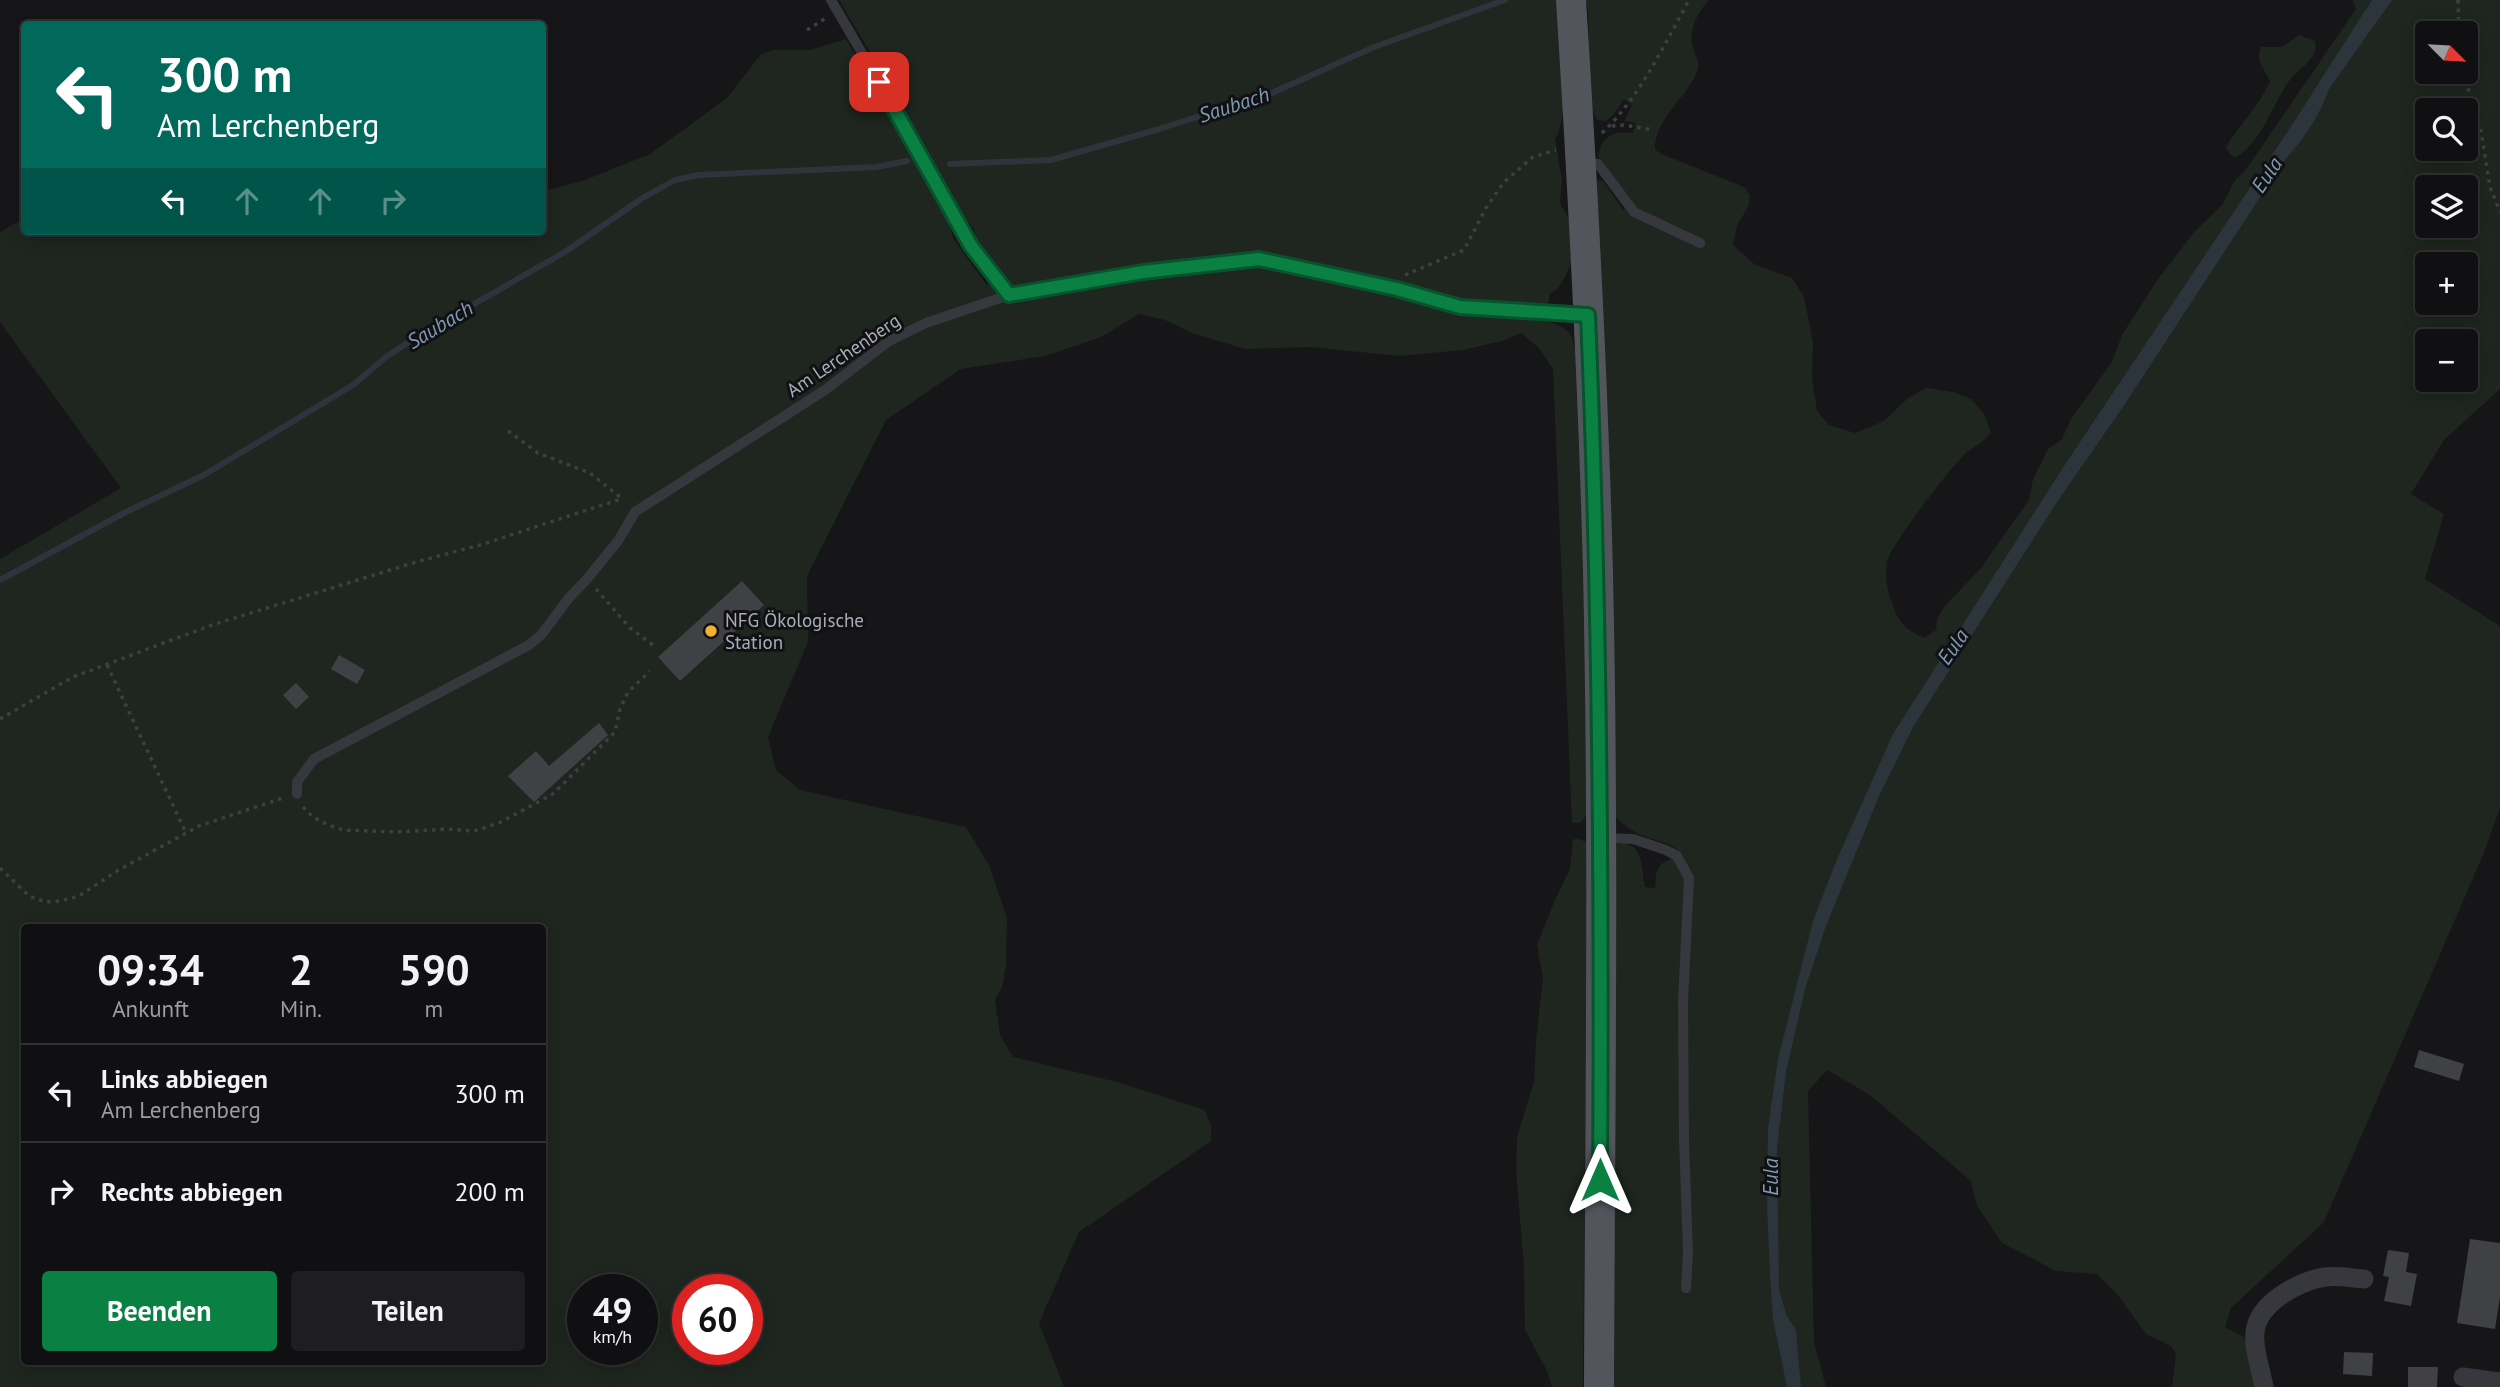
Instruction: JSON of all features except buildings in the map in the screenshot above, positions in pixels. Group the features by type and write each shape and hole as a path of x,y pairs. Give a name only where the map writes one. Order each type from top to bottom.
{"main road":[{"path":"1571,0 1598,570 1601,839 1599,1387"}],"street":[{"path":"2264,1387 2249,1328 2273,1303 2294,1287 2327,1277 2364,1279"},
{"path":"2463,1377 2500,1382"}],"lane":[{"path":"831,0 921,153 971,246 1009,295"},
{"path":"1580,152 1598,164 1624,202 1641,217 1700,243"},
{"name":"Am Lerchenberg","path":"297,794 297,782 314,759 529,645 542,634 618,541 635,512 825,390 889,341 926,323 1009,295 1143,272 1259,259 1397,289 1460,307 1588,315"},
{"path":"1601,839 1633,839 1666,850 1677,856 1689,878 1683,1002 1688,1252 1686,1288"}],"path":[{"path":"1397,289 1403,276 1464,250 1486,208 1504,182 1533,157 1580,152 1619,118 1689,0"},
{"path":"2458,0 2459,21"},
{"path":"807,30 837,11"},
{"path":"2466,84 2481,131 2490,187 2500,212"},
{"path":"1610,126 1624,125 1654,130"},
{"path":"508,431 538,453 590,473 635,512"},
{"path":"0,719 73,677 212,625 480,545 621,499"},
{"path":"587,579 630,628 657,648"},
{"path":"107,665 186,833"},
{"path":"0,868 29,896 45,902 61,901 79,896 186,833 226,816 297,794 301,805 313,817 343,830 474,831 499,824 553,794 615,732 620,709 628,692 650,671"}],"shaded area":[{"path":"839,0 1557,0 1564,93 1563,112 1555,139 1562,181 1560,203 1572,225 1573,259 1565,277 1550,294 1545,320 1569,333 1577,360 1588,813 1580,823 1572,823 1553,369 1538,347 1521,333 1502,341 1463,350 1400,356 1310,347 1245,349 1192,333 1165,320 1139,314 1101,337 1045,356 961,369 886,420 807,576 808,642 768,737 776,770 800,790 966,827 989,865 1007,918 1006,966 1002,987 995,1000 1000,1035 1013,1057 1117,1082 1205,1110 1211,1126 1211,1141 1079,1232 1039,1323 1064,1387 0,1387 0,559 121,488 0,322 0,232 21,220 21,235 546,235 546,190 585,180 650,154 727,98 761,54 773,50 810,50 846,39 895,122 917,169 938,200 950,224 953,238 986,284 1004,286 977,243 974,230 960,211"},
{"path":"1586,0 1709,0 1698,14 1692,31 1698,70 1659,129 1655,149 1659,153 1744,187 1750,195 1749,205 1737,226 1733,245 1754,264 1792,278 1804,297 1813,342 1812,377 1817,411 1829,425 1855,433 1884,421 1908,398 1926,388 1953,392 1971,399 1984,414 1991,432 1967,452 1936,488 1910,523 1887,562 1887,586 1897,614 1907,628 1925,638 1936,630 1937,619 1944,607 1981,568 2029,500 2033,479 2048,449 2062,439 2071,419 2112,362 2122,335 2158,279 2195,231 2223,204 2235,180 2245,171 2356,9 2353,0 2500,0 2500,389 2444,440 2411,494 2444,514 2425,579 2500,626 2500,808 2483,855 2324,1222 2231,1308 2225,1327 2244,1337 2252,1356 2257,1387 2172,1387 2176,1354 2171,1346 2146,1334 2117,1294 2097,1274 2056,1271 2002,1243 1977,1206 1971,1181 1870,1095 1827,1070 1808,1091 1814,1342 1826,1387 1611,1387 1615,845 1624,844 1636,850 1645,887 1655,888 1656,873 1661,864 1671,859 1685,858 1669,844 1640,835 1616,818 1613,559 1595,180 1603,181 1623,210 1632,204 1598,157 1602,144 1609,136 1633,133 1636,123 1624,121 1632,105 1624,99 1606,121 1597,120 1589,91"},
{"path":"2299,35 2315,41 2314,53 2289,81 2260,133 2245,151 2235,158 2226,147 2270,81 2259,60 2261,47 2282,47"},
{"path":"1577,838 1586,842 1590,851 1583,1387 1552,1387 1547,1371 1525,1330 1524,1268 1516,1171 1517,1137 1534,1082 1543,978 1537,945 1570,869 1573,840"}],"water":[{"name":"Eula","path":"2372,0 2392,0 2329,89 2310,128 2283,162 2123,407 2057,502 1913,727 1879,796 1826,926 1805,989 1786,1072 1777,1148 1779,1291 1787,1316 1796,1330 1801,1387 1787,1387 1773,1319 1767,1204 1768,1128 1778,1059 1813,921 1837,859 1893,734 2064,466 2290,128"}],"waterway":[{"name":"Saubach","path":"950,164 1051,160 1156,130 1272,93 1374,47 1505,0"},
{"name":"Saubach","path":"0,580 126,512 204,475 353,385 386,357 418,336 565,252 641,199 675,180 699,175 876,167 907,161"}],"place":[{"name":"NFG Ökologische Station","path":"711,631"}],"route":[{"path":"879,82 971,246 1009,295 1143,272 1259,259 1397,289 1460,307 1588,315 1598,570 1601,806 1600,1180"}]}
